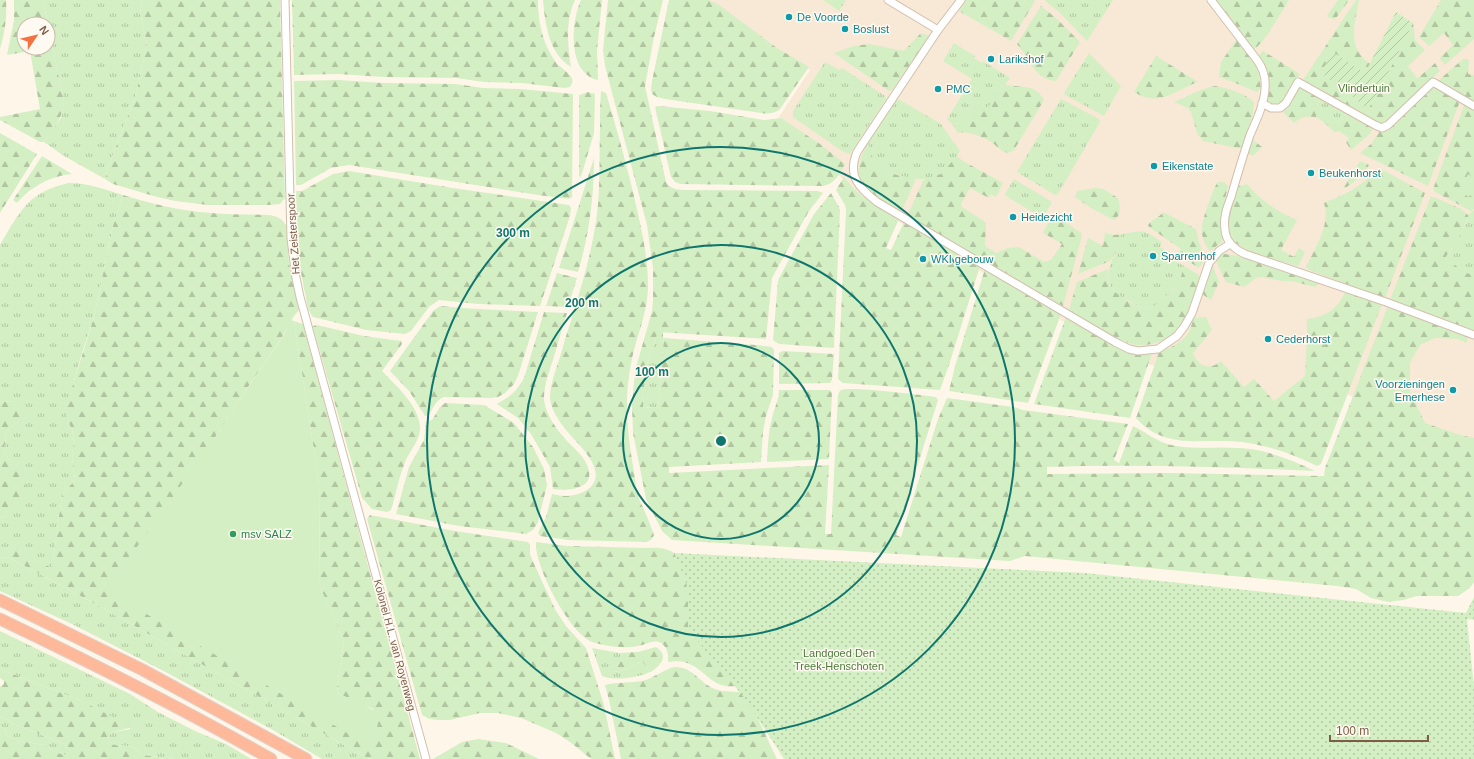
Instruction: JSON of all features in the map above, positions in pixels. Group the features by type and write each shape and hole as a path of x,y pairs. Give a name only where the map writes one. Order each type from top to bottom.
{"highway":[{"path":"0,600 143,670 306,759"},
{"path":"0,619 135,685 271,759"}],"street":[{"name":"Het Zeisterspoor","path":"286,0 292,249 295,273 300,297 364,532"},
{"path":"888,0 938,30"},
{"path":"961,0 938,30 857,152 853,161 853,171 856,181 864,192 877,202 1115,342 1129,349 1138,351 1158,348 1177,336 1192,313 1209,263 1219,251 1230,244"},
{"path":"1211,0 1260,64 1265,86 1262,103 1241,161 1225,216 1224,228 1226,237 1230,244 1236,250 1245,254 1386,302 1474,335"},
{"path":"1262,103 1275,109 1280,108 1286,103 1298,82 1382,128 1388,125 1433,82 1474,106"},
{"name":"Kolonel H.L. van Royenweg","path":"364,532 426,759"}],"shaded area":[{"path":"698,0 1474,0 1474,448 1423,434 1328,384 1280,409 1161,367 1127,360 873,206 777,120 810,70"}],"green space":[{"path":"0,0 6,0 6,6 5,24 0,49"},
{"path":"14,0 43,0 46,16 16,16 16,53 7,55 14,20"},
{"path":"43,0 143,0 140,12 147,44 136,94 105,179 64,156 44,142 61,118 64,102 55,56 56,56 56,16 46,16"},
{"path":"143,0 280,0 285,198 280,204 208,205 175,201 113,184 105,179 136,94 147,44 140,12"},
{"path":"292,0 538,0 540,23 546,45 556,63 572,78 572,84 570,87 564,88 522,83 484,82 456,78 383,77 339,74 294,75"},
{"path":"543,0 575,0 570,17 568,33 571,67 558,54 553,46 545,19"},
{"path":"581,0 602,0 597,50 598,80 588,75 581,68 576,57 574,45 575,20"},
{"path":"608,0 663,0 654,37 645,86 666,182 669,186 683,190 818,191 823,193 809,211 772,278 766,339 658,332 645,371 643,407 658,408 664,338 756,345 772,347 774,350 773,395 766,416 763,432 761,462 669,467 669,473 829,465 825,534 831,534 838,395 840,390 857,389 917,394 936,397 938,400 896,535 901,537 938,419 947,398 1128,424 1114,460 1119,463 1133,426 1166,444 1188,447 1259,450 1288,459 1315,471 1181,466 1080,466 1047,467 1047,474 1171,473 1324,476 1325,468 1388,306 1469,336 1466,343 1458,339 1435,338 1420,345 1410,363 1410,391 1425,423 1460,435 1474,438 1474,582 1470,588 1458,596 1417,596 1388,602 1371,598 1356,589 1337,586 1025,556 1010,561 672,540 662,531 646,499 633,433 632,406 634,381 637,364 652,311 653,268 647,225 605,66 603,50"},
{"path":"669,0 709,0 719,5 777,48 809,67 778,111 773,113 764,113 665,99 652,94 652,81"},
{"path":"823,0 846,0 839,11"},
{"path":"966,0 1035,1 1011,41 959,11"},
{"path":"1044,0 1113,0 1087,41 1059,12"},
{"path":"1215,0 1289,0 1268,34 1254,49"},
{"path":"1338,0 1349,0 1336,18 1333,19 1327,16"},
{"path":"1356,0 1359,0 1354,27 1356,47 1359,53 1370,64 1365,74 1345,91 1368,109 1376,97 1413,23 1415,40 1425,50 1408,66 1418,78 1435,63 1440,71 1383,124 1303,80"},
{"path":"1441,0 1474,0 1474,39 1445,65 1440,58 1453,45 1444,33 1429,46 1419,37"},
{"path":"1041,6 1057,19 1080,42 1056,81 1049,80 1038,73 1017,44"},
{"name":"Vlindertuin","path":"1396,12 1413,23 1376,97 1368,109 1320,72 1333,52 1365,73"},
{"path":"921,33 930,36 892,90 889,91 834,53 854,46 869,44 904,51"},
{"path":"1237,39 1258,69 1261,88 1257,92 1219,77 1221,62"},
{"path":"954,43 975,56 974,58 982,63 983,61 1010,78 997,98 988,108 953,125 947,119 972,79 943,61"},
{"path":"1263,51 1300,74 1282,102 1273,105 1266,100 1258,56"},
{"path":"1089,53 1121,86 1104,116 1065,95 1064,93"},
{"path":"31,56 55,56 64,102 60,119 44,142 40,142 0,120 0,117 40,109"},
{"path":"1156,56 1198,82 1160,98 1143,96 1134,92"},
{"path":"1463,59 1467,59 1469,61 1468,74 1474,75 1474,102 1438,81"},
{"path":"825,62 839,70 842,68 885,96 886,99 850,154 842,151 793,117 793,111"},
{"path":"338,80 383,83 456,84 483,88 521,89 573,94 572,197 569,199 538,195 349,165 331,168 301,185 296,185 294,81"},
{"path":"1004,84 1031,88 1040,94 1044,100 1014,150 1008,153 1002,151 991,142 981,137 969,133 958,133 953,125 992,104"},
{"path":"1215,86 1236,91 1254,102 1253,113 1242,149 1203,141 1197,133 1191,112 1188,108 1174,102"},
{"path":"1299,86 1321,97 1315,110 1317,118 1305,117 1294,123 1283,112"},
{"path":"1432,86 1460,101 1428,186 1360,153 1371,144 1380,131 1383,132"},
{"path":"601,91 606,93 624,155 641,226 647,262 648,285 646,306 631,364 627,415 629,440 637,488 640,501 654,535 652,539 647,542 568,540 540,536 538,533 546,517 552,494 570,496 583,492 594,483 596,475 590,458 566,430 556,415 552,407 550,392 588,263 596,220 598,207"},
{"path":"588,92 595,94 594,133 581,177 579,176 579,95"},
{"path":"1321,97 1350,114 1342,120 1327,125 1314,115"},
{"path":"894,99 900,100 941,124 960,151 944,172 937,176 922,179 904,177 886,170 873,160 869,151 868,142"},
{"path":"1061,99 1099,119 1100,122 1058,194 1055,195 1017,172"},
{"path":"1465,103 1474,108 1474,209 1471,211 1435,192 1433,189"},
{"path":"658,106 710,111 764,120 781,118 820,144 845,164 834,181 823,186 680,184 675,182 671,177 655,107"},
{"path":"1350,114 1373,127 1370,134 1351,150 1346,142 1349,138 1339,131 1334,132 1327,125 1342,120"},
{"path":"0,133 37,154 0,213"},
{"path":"1253,140 1262,147 1253,156 1248,153"},
{"path":"868,142 869,149 874,159 885,170 897,175 916,179 902,210 900,211 878,198 863,185 859,168"},
{"path":"42,156 72,174 57,177 42,183 35,187 17,203 13,200"},
{"path":"957,156 963,161 1003,183 996,197 991,194 989,198 970,188 961,204 962,207 986,223 985,246 996,253 1008,248 1019,247 1044,262 1051,260 1062,244 1043,233 1053,214 1081,233 1082,236 1063,306 908,216 923,181 941,174"},
{"path":"594,158 590,216 578,272 559,268"},
{"path":"1360,161 1369,165 1358,179 1343,189"},
{"path":"1376,169 1381,169 1425,193 1385,298 1309,270 1306,267 1324,228 1326,211 1324,203 1359,186"},
{"path":"349,171 569,205 571,208 570,216 540,306 478,304 439,300 429,307 411,331 405,334 366,330 313,317 308,307 301,271 298,244 296,191 302,191 333,174"},
{"path":"1468,174 1474,178 1474,188 1469,197 1459,192"},
{"path":"844,177 862,196 899,219 886,248 891,250 904,222 980,266 940,390 843,383 838,379 846,210 845,205 836,190"},
{"path":"1014,179 1052,202 1046,213 1041,217 1006,196 1005,194"},
{"path":"1218,182 1224,182 1228,186 1222,213 1223,238 1222,242 1210,251 1203,239 1202,227 1209,202"},
{"path":"68,183 89,185 123,195 113,226 94,317 70,395 67,420 72,429 74,442 72,455 75,480 62,495 52,569 12,549 0,547 0,519 8,515 11,466 4,448 7,431 20,419 16,401 0,402 0,245 16,218 26,205 45,191"},
{"path":"1247,184 1270,205 1297,220 1281,250 1294,257 1299,248 1305,252 1299,265 1297,266 1251,251 1239,245 1232,238 1227,224 1235,187"},
{"path":"1096,188 1103,189 1118,198 1120,207 1119,213 1117,218 1114,220 1091,208 1075,197 1077,191"},
{"path":"831,193 840,210 834,348 779,344 773,340 778,280 814,214"},
{"path":"123,195 189,211 225,214 270,215 282,220 287,226 289,263 299,310 215,438 359,740 373,709 339,694 337,687 344,641 320,587 319,483 294,321 303,324 420,759 369,759 101,607 10,558 0,557 0,547 14,549 52,568 62,495 75,480 72,455 74,442 72,429 67,420 65,410 94,317 113,226"},
{"path":"1431,196 1461,209 1468,215 1468,218 1456,242 1445,258 1466,273 1474,275 1474,331 1390,300"},
{"path":"1473,210 1474,275 1462,271 1445,259 1456,242 1468,219 1468,215"},
{"path":"1163,212 1196,229 1199,243 1206,258 1199,268 1177,254 1181,249 1149,227 1148,225"},
{"path":"1141,231 1148,233 1162,242 1160,247 1166,251 1165,254 1184,266 1178,284 1151,308 1140,307 1119,295 1112,289 1108,277 1110,265 1119,247 1115,243 1122,234"},
{"path":"1105,233 1114,235 1122,234 1116,243 1119,247 1110,261 1078,274 1088,238 1103,246"},
{"path":"1225,254 1246,257 1321,282 1315,287 1292,281 1282,281 1261,277 1256,278 1244,287 1226,282 1214,257"},
{"path":"1212,264 1219,282 1211,300 1202,294"},
{"path":"1184,266 1199,275 1197,289 1181,326 1171,336 1161,341 1152,344 1137,345 1121,340 1069,310 1077,282 1108,269 1108,282 1121,297 1140,307 1150,308 1165,298 1178,284"},
{"path":"985,269 1061,314 1028,403 949,391 955,366"},
{"path":"557,273 577,278 568,307 546,306"},
{"path":"1346,290 1382,304 1321,464 1317,466 1281,451 1242,442 1186,441 1172,439 1159,435 1147,428 1136,418 1159,352 1174,346 1184,339 1189,332 1194,318 1206,317 1212,330 1193,353 1198,362 1208,367 1221,361 1244,387 1254,379 1274,401 1305,376 1307,319 1326,314 1336,307"},
{"path":"440,306 538,312 518,376 514,384 505,393 498,397 491,398 444,397 437,402 429,415 425,416 409,391 390,371 433,311"},
{"path":"544,312 567,313 546,384 544,398 549,417 565,438 582,456 589,470 587,482 582,486 569,490 553,489 550,467 531,434 518,418 497,404 513,393 524,378"},
{"path":"1066,317 1145,354 1152,353 1130,418 1034,404"},
{"name":"msv SALZ","path":"291,320 294,321 319,483 320,587 344,641 337,687 339,694 373,710 378,719 377,726 372,737 359,740 106,590 215,438 284,335"},
{"path":"317,325 364,336 401,341 402,344 382,371 403,393 415,410 419,419 420,429 415,445 407,458 402,471 391,510 387,512 372,509 362,498 314,331 313,326"},
{"path":"658,332 663,332 664,338 658,408 643,407 645,371"},
{"path":"783,351 834,354 832,380 830,383 779,384 779,353"},
{"path":"779,390 830,390 832,393 829,459 767,462 768,440"},
{"path":"16,401 23,406 20,419 7,431 4,448 11,466 26,474 25,492 8,515 0,519 0,402"},
{"path":"445,403 484,405 514,423 533,447 544,469 547,485 538,522 533,530 526,534 459,526 396,514 409,467 424,440 426,422 432,420 440,407"},
{"path":"370,515 455,531 528,542 530,545 530,554 534,564 556,611 566,626 586,648 604,705 615,759 591,759 556,733 521,718 498,713 480,713 450,720 439,720 429,719 422,715 367,519"},
{"path":"536,542 567,546 659,548 669,550 676,554 740,685 729,686 719,684 690,664 680,661 668,662 667,650 662,643 659,642 633,647 607,646 590,641 581,635 563,611 546,581 540,566"},
{"name":"Landgoed Den Treek-Henschoten","path":"674,553 1085,573 1466,613 1474,597 1474,620 1467,619 1474,687 1474,759 784,759 746,700 688,629 688,599 686,581"},
{"path":"0,557 10,558 101,607 369,759 322,759 273,730 158,668 72,624 0,591"},
{"path":"0,631 130,694 158,712 195,731 226,744 251,759 175,759 142,755 137,750 128,746 113,744 110,742 109,735 113,732 131,729 79,700 0,669"},
{"path":"656,647 660,650 663,657 658,667 651,672 642,661 627,669 615,672 613,670 613,667 622,660 620,653 638,652"},
{"path":"592,648 620,653 622,660 613,667 615,672 627,669 642,661 650,672 639,676 626,678 607,678 602,676"},
{"path":"674,667 686,669 715,689 746,694 777,759 621,759 605,685 642,681"},
{"path":"0,669 79,700 133,727 113,732 109,735 110,742 113,744 129,746 137,750 142,755 175,759 0,759 0,726 5,729 7,736 20,741 44,745 57,753 65,755 68,752 68,748 65,744 16,725 0,716 0,687 4,684 4,681 0,678"},
{"path":"0,716 16,725 65,744 68,748 68,752 65,755 57,753 44,745 20,741 7,736 5,729 0,726"},
{"path":"478,739 506,743 539,759 433,759 462,742"}],"place":[{"name":"De Voorde","path":"789,17"},
{"name":"Boslust","path":"845,29"},
{"name":"Larikshof","path":"991,59"},
{"name":"PMC","path":"938,89"},
{"name":"Eikenstate","path":"1154,166"},
{"name":"Beukenhorst","path":"1311,173"},
{"name":"Heidezicht","path":"1013,217"},
{"name":"Sparrenhof","path":"1153,256"},
{"name":"WKI gebouw","path":"923,259"},
{"name":"Cederhorst","path":"1268,339"},
{"name":"Voorzieningen Emerhese","path":"1453,390"},
{"name":"msv SALZ","path":"233,534"}]}
